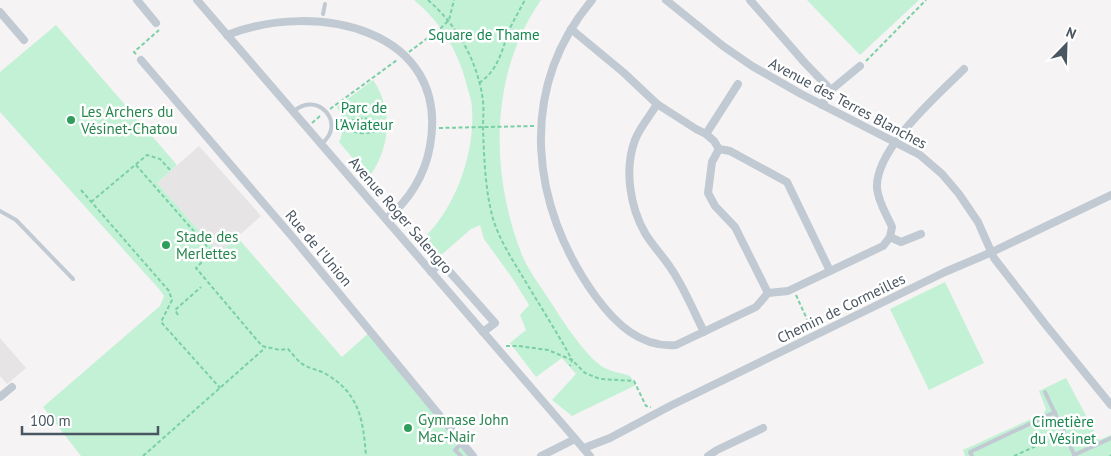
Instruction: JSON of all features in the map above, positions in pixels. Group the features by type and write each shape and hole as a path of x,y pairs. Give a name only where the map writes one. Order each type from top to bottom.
{"street":[{"path":"137,0 156,23"},
{"name":"Avenue Roger Salengro","path":"197,0 590,456"},
{"path":"592,0 571,29 558,54 547,85 542,126 543,169 546,193 559,234 578,270 602,304 624,328 644,340 666,346 676,344 704,332 756,307 768,292"},
{"name":"Avenue des Terres Blanches","path":"666,0 723,46 752,66 776,81 920,155 942,174 959,194 978,222 999,264 1111,405"},
{"path":"750,0 831,90"},
{"path":"0,12 24,40"},
{"path":"227,35 250,19"},
{"path":"571,29 623,72 657,104 706,134 719,149 730,151 787,182 830,271"},
{"path":"386,219 404,201 419,179 429,152 432,128 431,106 427,90 421,74 400,42"},
{"name":"Rue de l'Union","path":"141,60 295,240 473,456"},
{"path":"822,105 831,90 860,66"},
{"path":"768,292 782,292 793,288 883,246 890,237 892,227 878,197 879,174 895,143 907,126 964,69"},
{"path":"706,134 738,84"},
{"path":"657,104 642,126 631,154 630,186 632,200 644,231 682,286 704,332"},
{"path":"719,149 712,162 708,186 710,200 735,227 768,292"},
{"name":"Chemin de Cormeilles","path":"584,448 610,438 670,406 945,272 992,252 1111,195"},
{"path":"890,237 901,242 921,234"},
{"path":"432,272 441,262 495,323 484,332"},
{"path":"0,397 12,388"},
{"path":"708,456 763,428"},
{"path":"541,456 575,439"}],"lane":[{"path":"324,14 325,4"},
{"path":"293,112 309,104 317,106 326,112 331,123 330,134 321,144"},
{"path":"422,129 432,128"},
{"path":"0,211 16,220 73,279"},
{"path":"1045,392 1074,456 1111,438"},
{"path":"972,456 970,452 1054,412"},
{"path":"461,456 455,450 462,443"}],"path":[{"path":"428,0 448,20 466,46 479,83 483,103 488,194 492,215 499,234 514,262 572,360 585,373 600,380 634,381 646,406 650,407"},
{"path":"306,127 441,28 448,20 454,0"},
{"path":"479,83 490,75 496,67 511,27 525,0"},
{"path":"860,66 926,0"},
{"path":"141,60 134,52 161,29 156,23"},
{"path":"331,123 343,124 361,118 377,122 381,125 381,128 371,133 357,132 352,131 343,124"},
{"path":"432,128 542,126"},
{"path":"91,202 147,155 160,159 170,171"},
{"path":"136,165 212,252 196,268 262,346 280,350 288,349 303,365 327,375 347,392 356,404 362,418 366,456"},
{"path":"82,190 169,291 172,300 161,322 220,388"},
{"path":"178,315 174,310 201,286"},
{"path":"793,288 811,329"},
{"path":"506,346 548,350 572,360"},
{"path":"143,456 265,348"},
{"path":"570,366 572,360"},
{"path":"1014,456 1064,433"}],"shaded area":[{"path":"199,146 261,216 219,253 157,183"},
{"path":"0,338 26,368 7,384 0,376"}],"green space":[{"name":"Square de Thame","path":"414,0 541,0 524,29 512,60 504,92 500,125 500,158 511,224 528,268 576,339 598,364 630,376 636,385 572,416 552,400 576,374 562,358 536,377 510,343 526,330 520,315 529,305 484,239 480,225 471,229 440,256 424,238 445,211 461,178 467,161 470,143 472,106 465,77 455,52 441,29"},
{"path":"807,0 919,0 860,55"},
{"name":"Stade des Merlettes","path":"56,25 177,165 157,183 219,253 237,237 342,357 371,331 469,456 81,456 43,407 160,306 164,296 0,112 0,72"},
{"name":"Parc de l'Aviateur","path":"373,80 384,104 387,129 381,154 369,177 339,142 343,124 337,107"},
{"path":"945,282 984,363 929,390 890,309"},
{"name":"Cimetière du Vésinet","path":"1066,378 1099,440 1111,435 1111,456 965,456 963,450 1044,413 1046,409 1039,391"}],"place":[{"name":"Les Archers du Vésinet-Chatou","path":"71,120"},
{"name":"Stade des Merlettes","path":"166,245"},
{"name":"Gymnase John Mac-Nair","path":"408,428"}]}
